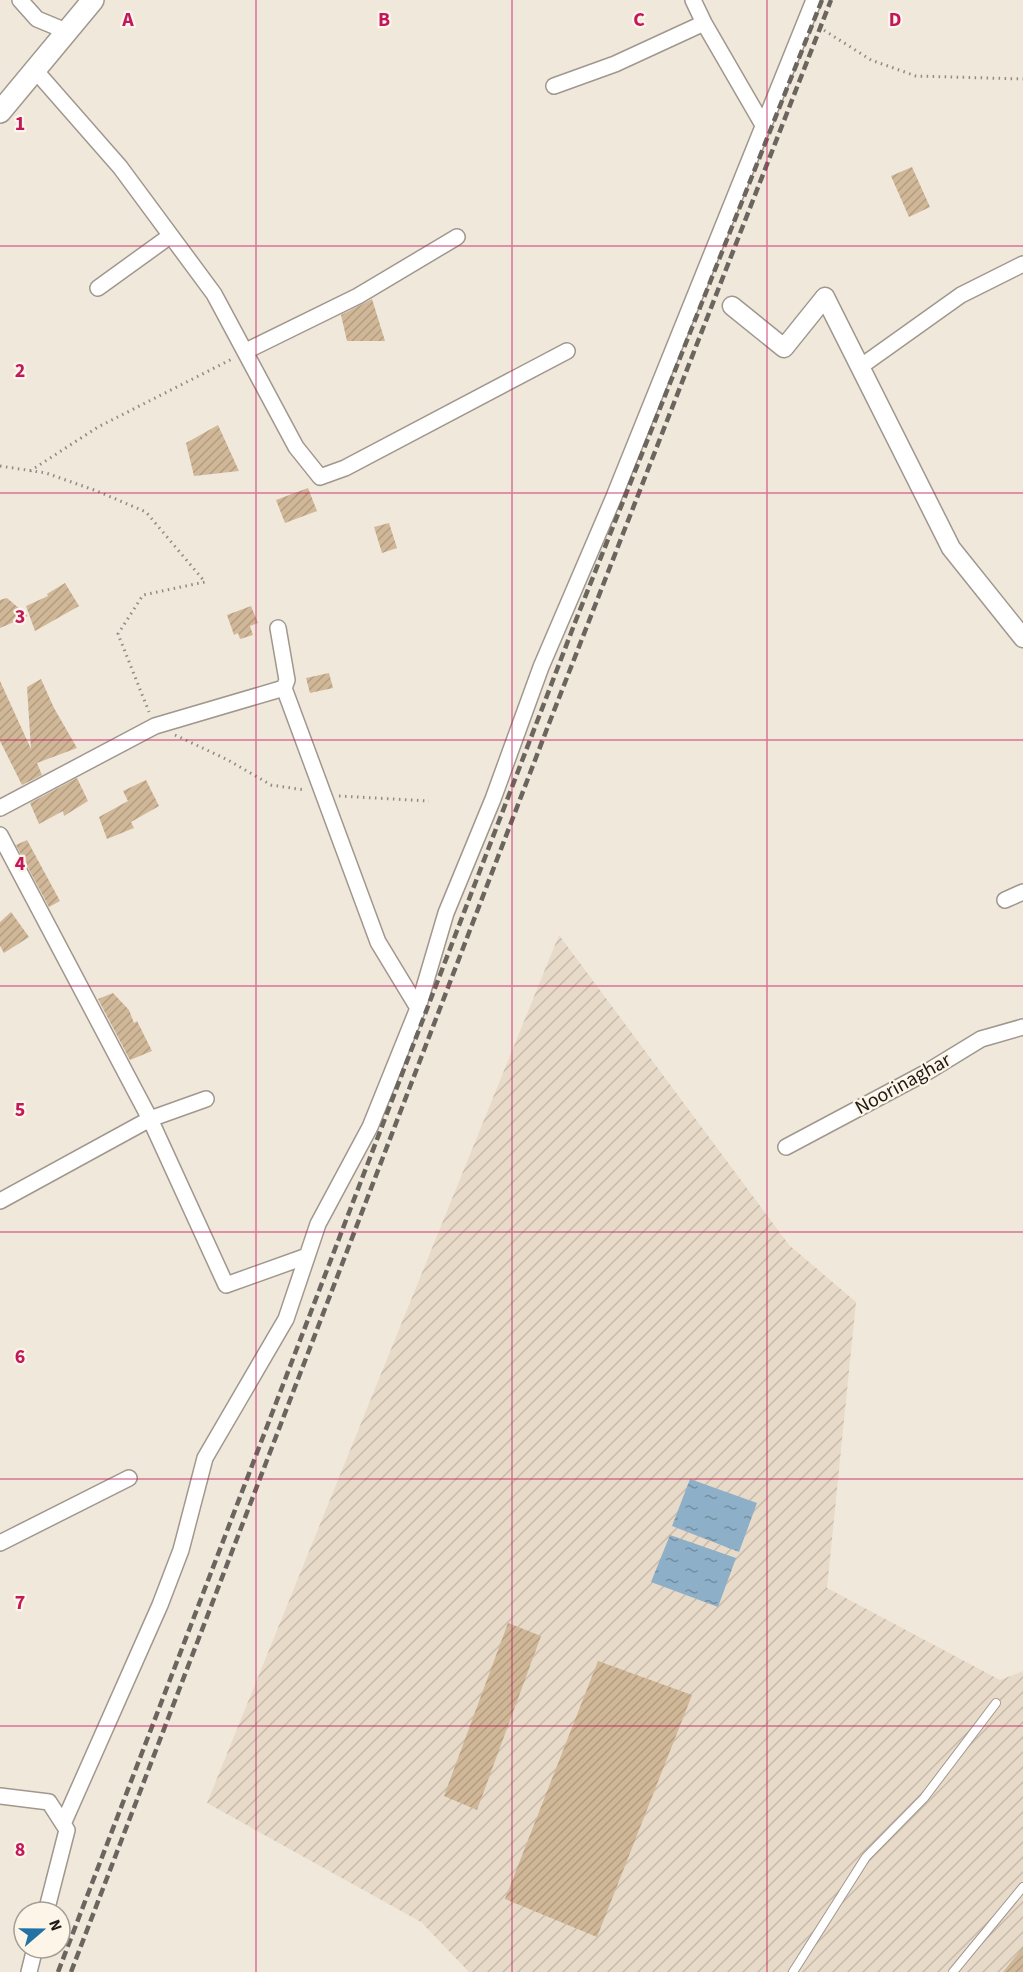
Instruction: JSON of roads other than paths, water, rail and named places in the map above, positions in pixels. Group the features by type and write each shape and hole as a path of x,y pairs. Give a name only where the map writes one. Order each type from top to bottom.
{"main road":[{"path":"0,112 93,0"}],"street":[{"path":"20,0 37,19 66,31"},
{"path":"693,0 763,125"},
{"path":"63,1824 160,1605 181,1550 205,1458 286,1319 318,1224 370,1127 418,1008 446,913 494,799 541,666 617,488 814,0"},
{"path":"554,86 615,64 704,23"},
{"path":"35,70 120,167 214,294 296,447 320,477 345,468 567,351"},
{"path":"98,288 170,236"},
{"path":"246,351 358,296 457,237"},
{"path":"860,367 962,296 1023,264"},
{"path":"732,306 784,348 825,297 951,548 1023,638"},
{"path":"278,628 287,680 284,688 378,942 418,1008"},
{"path":"0,808 154,726 284,688"},
{"path":"0,835 150,1119 226,1286 307,1256"},
{"path":"1005,900 1023,892"},
{"name":"Noorinaghar","path":"786,1147 927,1072 981,1039 1023,1027"},
{"path":"0,1201 150,1119 206,1099"},
{"path":"0,1543 129,1478"},
{"path":"0,1796 49,1802 67,1830 48,1900"}],"lane":[{"path":"793,1972 866,1857 924,1798 996,1703"},
{"path":"953,1972 1023,1887"}],"water":[{"path":"690,1479 757,1503 739,1552 672,1526"},
{"path":"670,1535 736,1558 718,1607 651,1582"}],"railway":[{"path":"58,1972 576,620 822,0"},
{"path":"71,1972 550,721 831,0"}]}
